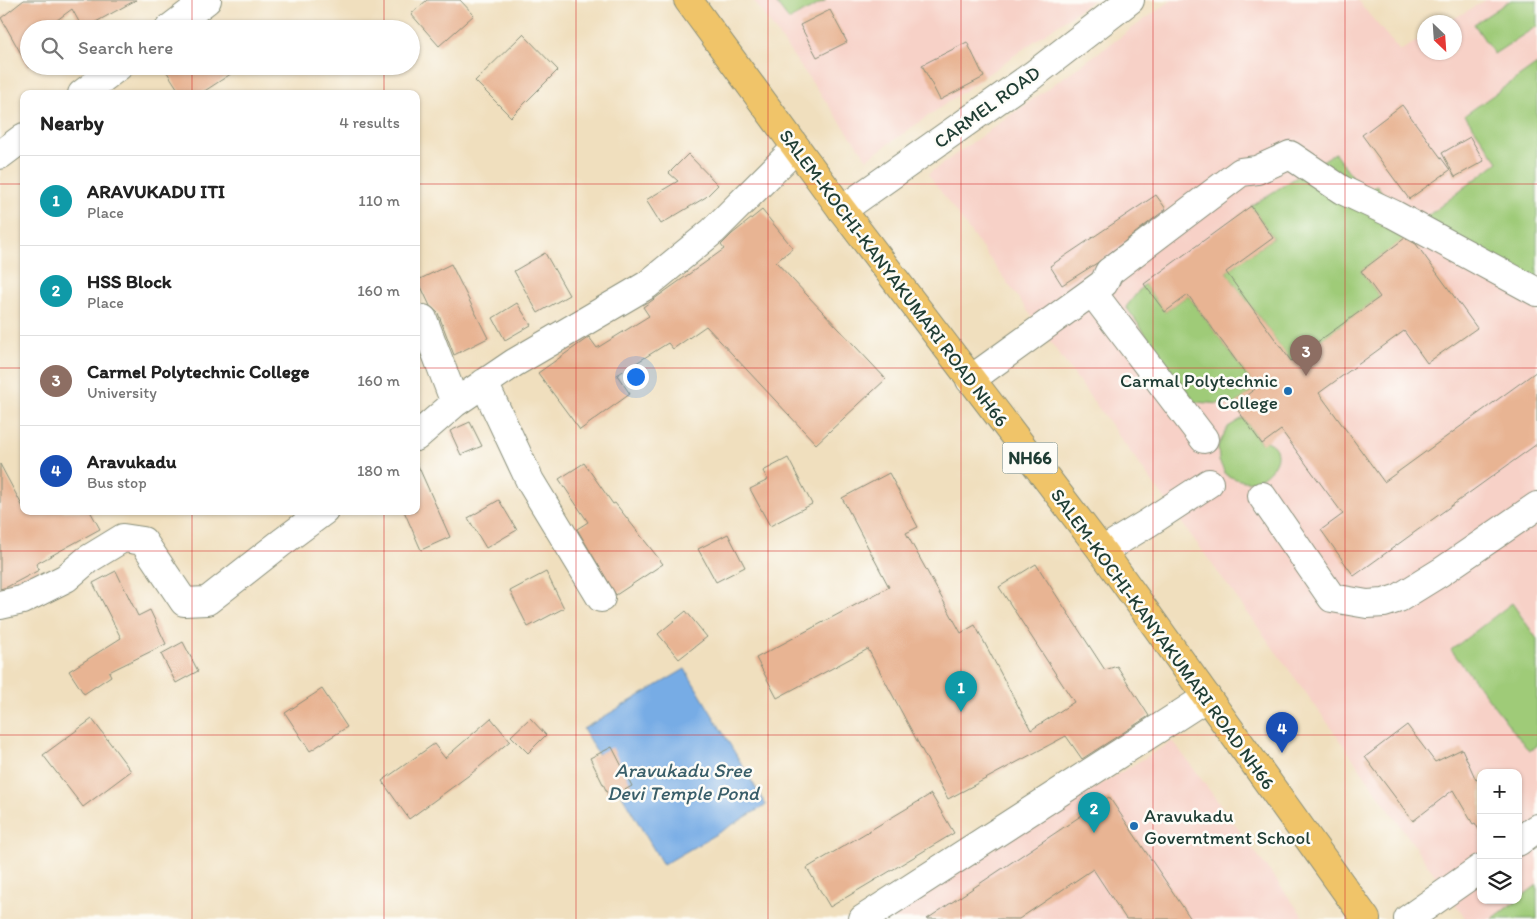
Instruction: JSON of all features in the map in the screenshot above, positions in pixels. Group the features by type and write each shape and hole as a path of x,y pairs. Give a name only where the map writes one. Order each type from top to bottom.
{"highway":[{"name":"SALEM-KOCHI-KANYAKUMARI ROAD NH66","path":"688,0 842,210 1102,551 1366,919"}],"street":[{"path":"181,20 207,0"},
{"name":"CARMEL ROAD","path":"842,210 1032,75 1130,0"},
{"path":"87,90 106,75"},
{"path":"0,155 20,140"},
{"path":"420,434 455,403 514,363 647,285 713,231 796,148"},
{"path":"970,380 1098,288 1109,272 1241,172 1257,170 1290,155 1342,190 1393,214 1537,292"},
{"path":"1098,288 1204,439"},
{"path":"423,318 455,403"},
{"path":"484,383 530,481 601,598"},
{"path":"1102,551 1209,483"},
{"path":"1262,496 1332,598 1368,604 1384,603 1399,598 1441,572 1537,506"},
{"path":"0,606 22,600 66,578 87,560 123,538 143,542 184,602 207,601 319,515"},
{"path":"863,919 1207,697"},
{"path":"1522,839 1537,828"},
{"path":"1408,919 1477,871"}],"shaded area":[{"path":"753,0 1093,0 867,159"},
{"path":"1172,0 1357,0 1400,51 1417,41 1417,60 1462,60 1462,15 1460,15 1486,0 1537,0 1537,919 1466,919 1335,733 928,174"},
{"name":"Aravukadu Governtment School","path":"1173,741 1305,919 878,919 891,910"}],"green space":[{"path":"774,0 825,0 825,1 789,20"},
{"path":"1511,0 1537,0 1537,26 1494,54 1474,24"},
{"path":"1537,64 1537,286 1425,218 1498,162 1465,115"},
{"path":"1335,153 1365,193 1377,185 1410,235 1361,271 1380,297 1291,361 1226,272 1273,238 1251,206"},
{"path":"1144,284 1165,312 1188,295 1256,388 1234,405 1195,402 1126,307"},
{"path":"1243,418 1261,443 1266,441 1273,445 1277,455 1273,467 1263,477 1253,481 1226,475 1219,461 1218,446 1228,427"},
{"path":"1512,603 1537,639 1537,746 1529,751 1451,650"},
{"path":"1537,885 1537,919 1492,919 1512,904 1522,904 1522,896"}],"water":[{"name":"Aravukadu Sree Devi Temple Pond","path":"685,669 766,805 663,865 583,729"}],"building":[{"path":"24,0 136,0 99,20 78,20 72,9 57,20 20,20 20,52 1,18"},
{"path":"427,0 460,0 474,15 439,46 420,24 420,20 416,20 411,14"},
{"path":"830,10 847,42 817,57 800,25"},
{"path":"523,34 558,70 511,117 475,81"},
{"path":"967,42 984,77 940,100 922,65"},
{"path":"169,75 229,75 206,90 178,90"},
{"path":"1402,105 1450,170 1409,199 1362,135"},
{"path":"1470,137 1484,161 1455,177 1442,153"},
{"path":"688,154 718,185 706,197 661,224 646,200 678,181 669,173"},
{"path":"1156,195 1166,209 1097,263 1062,285 1050,266"},
{"name":"Carmal Polytechnic College","path":"1251,206 1273,238 1226,272 1291,361 1380,297 1361,271 1405,238 1416,244 1477,328 1427,363 1404,331 1319,393 1384,482 1537,371 1537,444 1354,576 1321,530 1343,514 1281,430 1262,444 1234,405 1256,388 1188,295 1165,312 1144,284"},
{"path":"762,210 793,248 776,262 886,379 816,444 706,326 673,349 668,343 617,375 630,394 580,430 538,373 589,337 597,348 649,316 643,307 724,249 721,245"},
{"path":"545,253 569,295 538,313 514,271"},
{"path":"451,264 488,338 454,355 438,313 430,306 420,284 420,279"},
{"path":"517,303 531,325 505,340 493,318"},
{"path":"470,422 482,446 461,455 450,431"},
{"path":"788,458 812,504 770,526 750,489 768,480 763,471"},
{"path":"584,463 613,504 615,503 663,564 616,595 577,529 588,522 559,479"},
{"path":"0,464 20,502 20,515 92,515 100,529 36,564 39,570 0,589"},
{"path":"420,470 450,537 421,550 406,515 420,515"},
{"path":"889,473 918,527 906,533 961,633 975,625 1031,730 1074,702 999,587 1036,564 1105,670 1117,666 1149,716 1082,759 1066,736 948,799 868,649 777,698 756,658 889,587 842,498"},
{"path":"499,500 517,530 486,548 468,518"},
{"path":"728,534 745,567 716,582 698,549"},
{"path":"116,571 138,616 150,610 166,644 109,672 111,676 84,694 69,671 121,638 93,583"},
{"path":"546,572 564,608 528,627 510,591"},
{"path":"686,611 707,637 679,659 658,634"},
{"path":"183,642 198,671 176,683 161,654"},
{"path":"322,689 347,727 310,751 285,713"},
{"path":"491,718 510,741 472,773 409,819 382,781 434,744 445,758"},
{"path":"530,718 546,735 528,753 511,736"},
{"path":"92,719 131,771 83,807 43,755"},
{"path":"1407,725 1435,762 1462,749 1477,779 1477,826 1475,823 1473,824 1453,790 1413,821 1365,757"},
{"path":"612,747 632,786 610,798 590,758"},
{"path":"931,794 954,833 830,907 807,868"},
{"path":"1109,797 1191,919 1126,919 1093,869 1019,919 927,919"}],"place":[{"name":"Carmel Polytechnic College","path":"1306,376"},
{"name":"Carmal Polytechnic College","path":"1288,391"},
{"name":"ARAVUKADU ITI","path":"961,712"},
{"name":"Aravukadu","path":"1282,753"},
{"name":"Aravukadu Governtment School","path":"1134,826"},
{"name":"HSS Block","path":"1094,833"}]}
